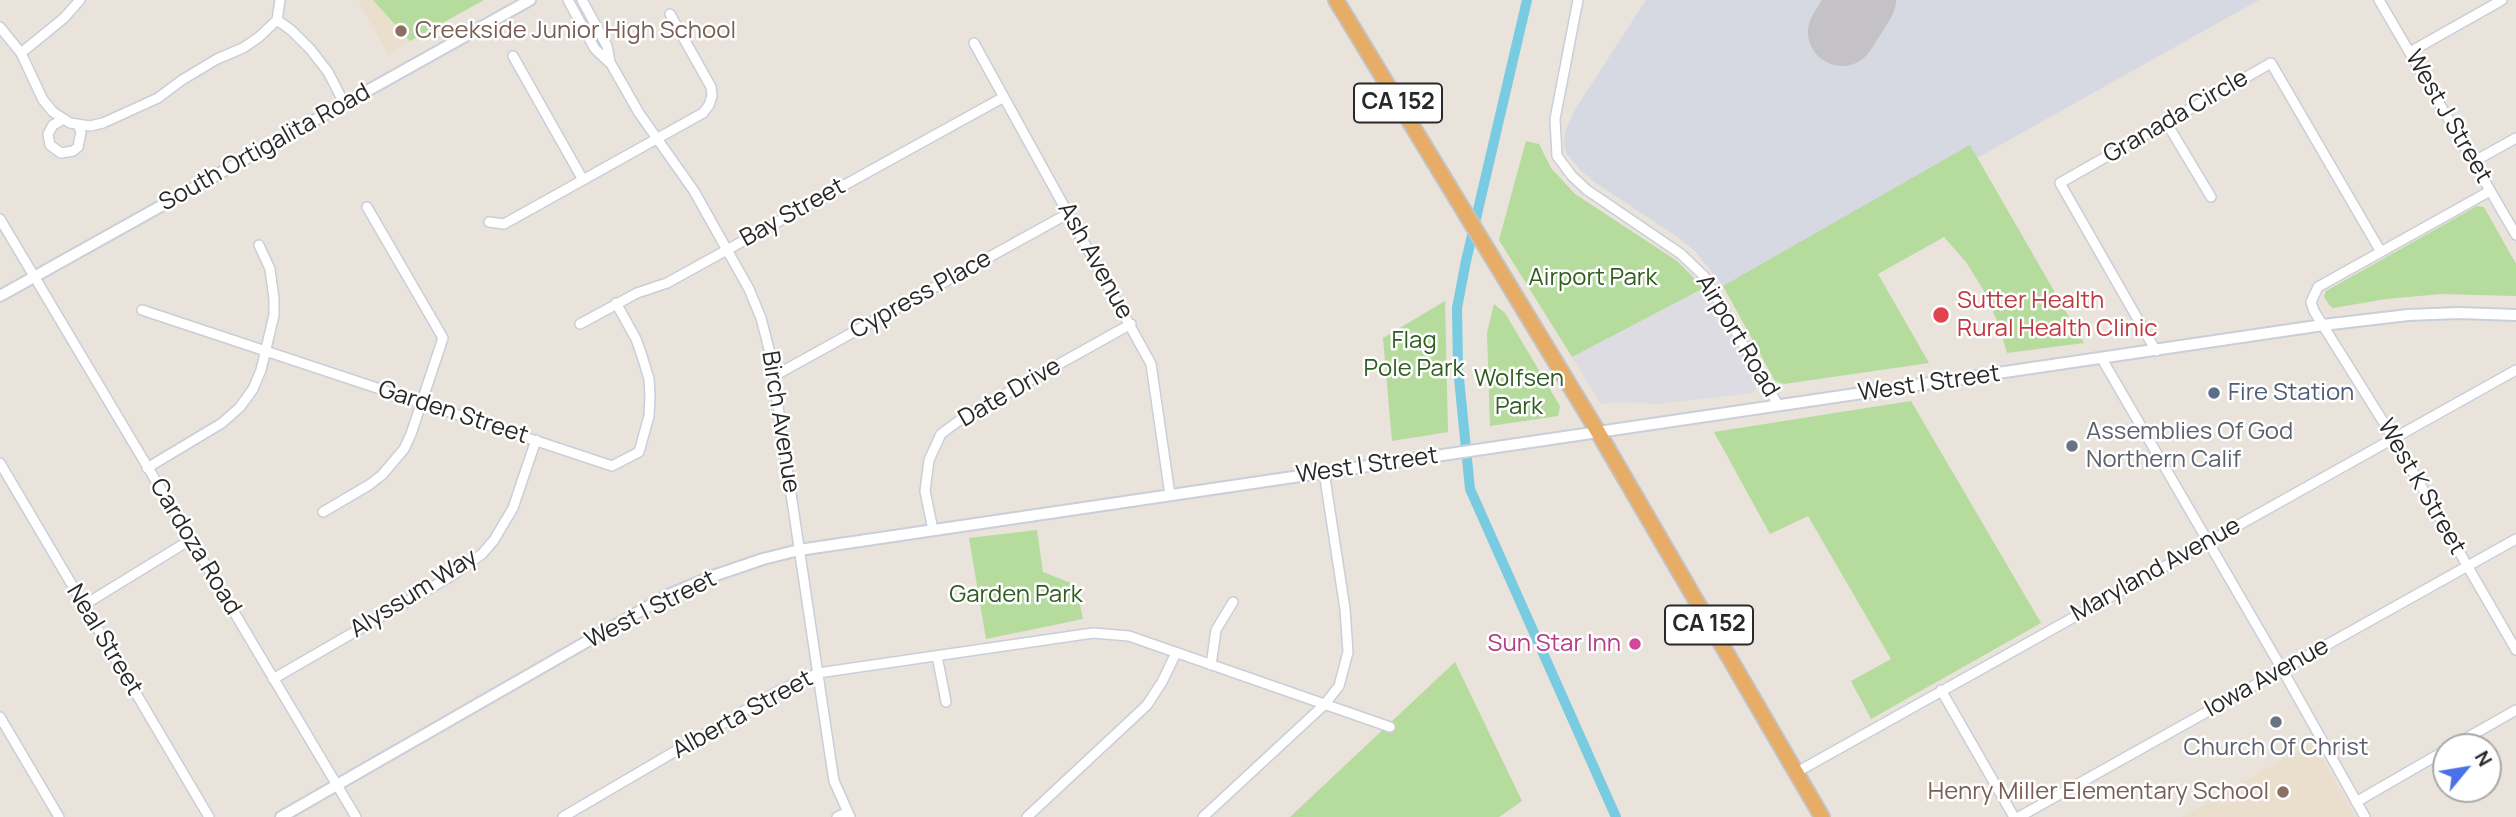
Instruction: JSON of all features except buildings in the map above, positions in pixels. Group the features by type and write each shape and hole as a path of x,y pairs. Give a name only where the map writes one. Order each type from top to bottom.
{"highway":[{"name":"CA 152","path":"1336,0 1598,432 1822,817"}],"street":[{"path":"21,53 64,18 80,0"},
{"path":"0,27 21,53 43,100 70,123 103,123 158,98 217,59 243,48 259,37 277,20 280,0"},
{"name":"South Ortigalita Road","path":"0,296 530,0"},
{"name":"Birch Avenue","path":"568,0 595,49 611,64 639,113 684,174 749,289 761,318 774,376 834,781 849,815"},
{"name":"Birch Avenue","path":"582,0 607,46 611,64"},
{"name":"Airport Road","path":"1578,0 1555,119 1557,156 1587,190 1681,254 1704,276 1778,405"},
{"name":"West J Street","path":"2379,0 2516,235"},
{"path":"2410,52 2502,0"},
{"path":"489,222 504,224 703,113 711,100 711,87 670,14"},
{"path":"277,20 311,50 328,72 344,103"},
{"name":"Ash Avenue","path":"974,43 1151,364 1170,495"},
{"path":"513,56 583,180"},
{"name":"Granada Circle","path":"2156,351 2060,183 2271,63 2381,252"},
{"name":"Bay Street","path":"580,324 637,293 667,283 1004,97"},
{"path":"2166,122 2211,197"},
{"path":"2473,162 2516,138"},
{"path":"2381,252 2490,191"},
{"path":"323,512 369,485 394,462 411,434 443,338 367,207"},
{"name":"Cypress Place","path":"774,376 1069,213"},
{"name":"Cardoza Road","path":"0,219 356,817"},
{"path":"147,468 222,423 240,407 253,388 261,370 274,315 270,269 259,245"},
{"name":"West K Street","path":"2381,252 2318,287 2311,302 2516,650"},
{"name":"Garden Street","path":"142,310 612,466 639,452 649,415 649,379 636,339 616,303"},
{"name":"West I Street","path":"281,817 668,595 762,559 799,550 2323,325 2408,315 2516,315"},
{"name":"Date Drive","path":"933,530 925,491 929,460 934,444 941,434 964,417 1130,324"},
{"path":"2102,359 2365,817"},
{"name":"Maryland Avenue","path":"1797,772 2516,370"},
{"name":"Alyssum Way","path":"273,679 453,575 482,554 505,525 536,440"},
{"name":"Neal Street","path":"0,463 209,817"},
{"path":"1203,817 1324,705 1339,686 1348,652 1345,609 1324,472"},
{"name":"Iowa Avenue","path":"2017,817 2516,539"},
{"path":"84,605 190,540"},
{"path":"1211,665 1216,630 1233,601"},
{"name":"Alberta Street","path":"563,817 780,690 818,673 1093,634 1129,636 1390,727"},
{"path":"1027,817 1147,705 1176,653"},
{"path":"937,656 946,702"},
{"path":"1941,690 2017,817"},
{"path":"2476,733 2516,710"},
{"path":"0,717 59,817"},
{"path":"2356,802 2432,758"},
{"path":"837,817 849,815"}],"shaded area":[{"name":"Creekside Junior High School","path":"358,0 482,0 388,54"},
{"path":"1646,0 2259,0 1977,158 1970,146 1723,286 1695,251 1581,171 1567,154 1564,145 1565,132 1574,111"},
{"path":"1704,288 1757,379 1754,393 1658,404 1601,404 1572,357"},
{"name":"Henry Miller Elementary School","path":"2312,742 2356,817 2182,817 2268,768"}],"green space":[{"name":"Creekside Junior High School","path":"373,0 484,0 410,41"},
{"name":"Airport Park","path":"1526,141 1539,144 1551,168 1575,194 1677,261 1704,288 1572,357 1499,240"},
{"path":"1970,145 2084,343 2007,353 1999,325 1984,291 1966,262 1944,237 1878,274 1929,363 1784,384 1775,381 1723,286"},
{"path":"2477,206 2484,207 2516,264 2516,296 2441,294 2386,299 2333,308 2329,305 2324,296 2326,291"},
{"name":"Flag Pole Park","path":"1445,301 1448,432 1392,441 1383,338"},
{"name":"Wolfsen Park","path":"1494,304 1505,313 1560,406 1558,416 1490,426 1487,333"},
{"path":"1911,401 2041,623 1871,719 1851,681 1891,659 1808,516 1770,534 1714,432"},
{"name":"Garden Park","path":"1037,530 1043,572 1076,585 1083,619 986,639 969,538"},
{"path":"1455,662 1522,801 1499,817 1290,817"}],"waterway":[{"path":"1527,0 1457,308 1458,368 1470,489 1616,817"}],"taxiway":[{"path":"1855,0 1860,3"}],"runway":[{"path":"1842,32 1862,0"}],"place":[{"name":"Creekside Junior High School","path":"401,31"},
{"name":"Sutter Health Rural Health Clinic","path":"1941,315"},
{"name":"Fire Station","path":"2214,393"},
{"name":"Assemblies Of God Northern Calif","path":"2072,446"},
{"name":"Sun Star Inn","path":"1635,644"},
{"name":"Church Of Christ","path":"2276,722"},
{"name":"Henry Miller Elementary School","path":"2283,792"}]}
